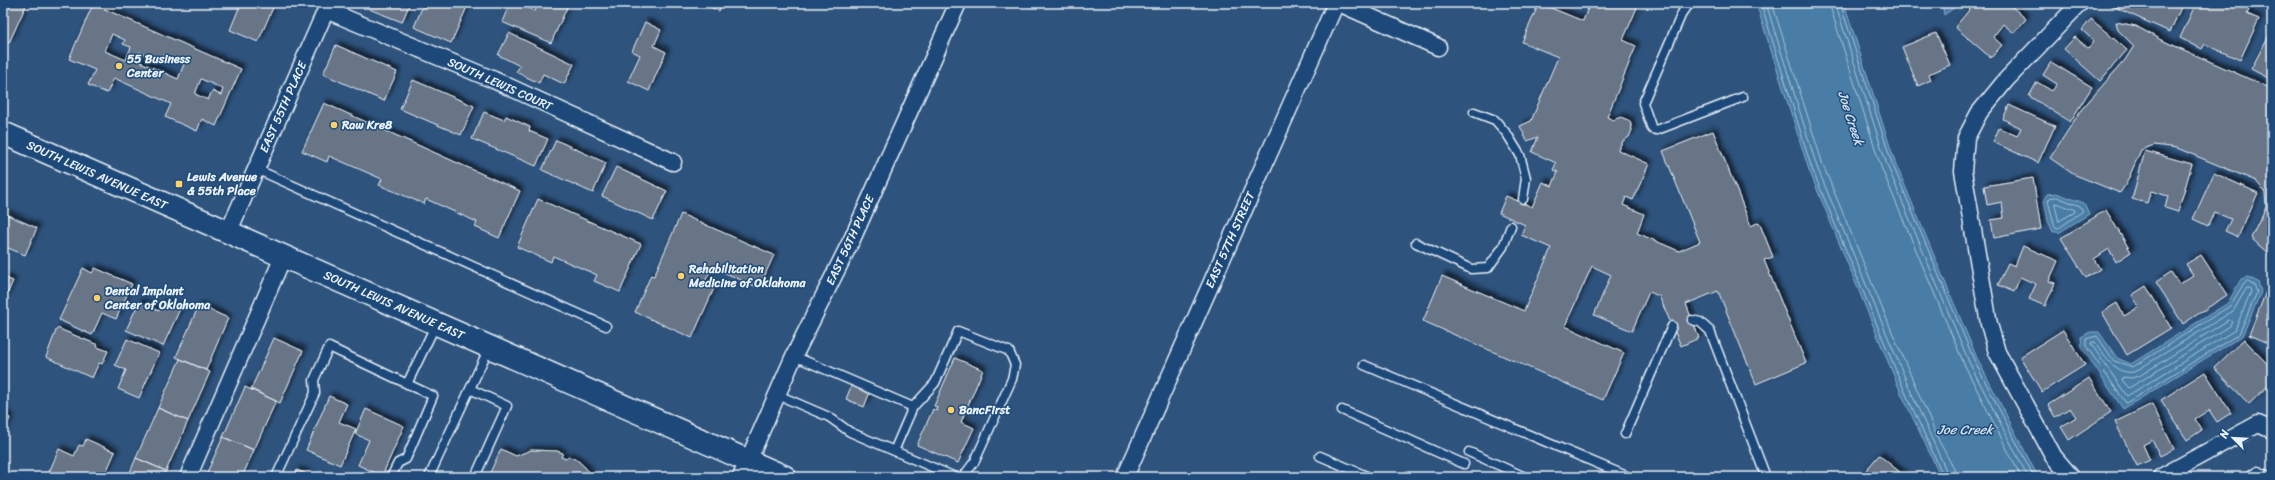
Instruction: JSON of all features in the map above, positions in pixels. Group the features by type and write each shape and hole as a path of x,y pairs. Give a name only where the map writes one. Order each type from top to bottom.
{"main road":[{"name":"SOUTH LEWIS AVENUE EAST","path":"3,133 489,347 744,469 784,477"}],"street":[{"name":"EAST 56TH PLACE","path":"744,469 794,356 853,237 958,3"},
{"name":"EAST 57TH STREET","path":"1125,477 1336,3"},
{"path":"1340,3 1438,47"},
{"path":"2071,477 2054,457 1997,352 1989,324 1962,171 1966,138 1979,113 2006,80 2080,3"},
{"name":"SOUTH LEWIS COURT","path":"328,6 673,162"},
{"name":"EAST 55TH PLACE","path":"228,233 328,6"},
{"path":"188,477 283,257"},
{"path":"2161,477 2258,424 2272,430"}],"lane":[{"path":"1691,3 1683,12 1643,103 1652,128 1657,130 1743,97"},
{"path":"1474,112 1495,120 1508,134 1517,150 1526,178 1523,199"},
{"path":"256,169 606,326"},
{"path":"1416,243 1471,269 1488,268 1503,247 1511,226"},
{"path":"1692,320 1700,322 1710,332 1766,477"},
{"path":"407,384 436,324"},
{"path":"1624,434 1672,326"},
{"path":"894,451 913,408 935,383 958,331 1009,352 1015,365 1012,379 975,461 963,477"},
{"path":"276,477 315,393 314,380 329,347 433,396 406,459 398,463 392,477"},
{"path":"429,477 489,347"},
{"path":"794,356 913,408"},
{"path":"1364,365 1629,477"},
{"path":"470,388 507,406 475,477"},
{"path":"778,395 829,416 850,432 955,477"},
{"path":"1342,410 1464,464"},
{"path":"1469,452 1525,477"},
{"path":"1320,456 1369,477"},
{"path":"2248,477 2258,471 2271,477"}],"water":[{"name":"Joe Creek","path":"1756,3 1844,3 1895,162 1977,358 2038,477 1941,477 1901,393 1809,170"},
{"path":"1942,3 1961,3 1944,15"},
{"path":"2056,193 2084,203 2089,214 2060,232 2053,232 2048,221 2044,199 2047,194"},
{"path":"2248,277 2258,282 2261,292 2242,336 2123,409 2082,348 2081,337 2090,332 2099,332 2117,358 2131,364 2228,303 2241,279"}],"building":[{"path":"3,3 27,3 9,43 3,41"},
{"path":"241,3 275,3 258,42 230,30"},
{"path":"372,3 410,3 402,22 369,9"},
{"path":"424,3 463,3 462,5 467,7 451,43 414,27"},
{"path":"510,3 516,3 535,11 538,3 569,3 551,43 502,22"},
{"path":"701,3 722,3 719,11"},
{"path":"1539,3 1583,21 1590,3 1639,3 1623,40 1636,46 1607,117 1613,120 1621,117 1630,121 1632,130 1629,137 1622,142 1618,150 1649,164 1633,200 1626,197 1623,205 1644,214 1637,233 1679,251 1700,242 1663,151 1713,131 1751,226 1759,222 1773,257 1764,260 1806,363 1756,384 1718,291 1686,304 1699,338 1681,346 1659,296 1649,292 1632,331 1594,315 1611,275 1592,266 1565,326 1624,353 1603,400 1423,321 1442,276 1524,311 1551,248 1521,235 1525,225 1499,213 1506,196 1532,207 1543,182 1552,186 1558,172 1553,170 1556,163 1532,152 1538,137 1527,141 1520,126 1531,121 1558,57 1522,42"},
{"path":"1975,3 2008,3 2026,19 2014,33 2003,24 1993,37 2002,45 1991,58 1955,27"},
{"path":"2111,3 2183,3 2170,32 2110,5"},
{"path":"2196,3 2212,5 2213,3 2252,3 2247,14 2259,19 2240,60 2205,44 2202,49 2180,38"},
{"name":"55 Business Center","path":"93,4 241,69 216,126 202,119 197,131 165,117 171,104 114,78 107,93 88,85 95,70 69,59","holes":["112,34 125,40 123,44 131,47 126,60 105,51","139,52 161,61 164,55 184,64 178,79 136,60","201,79 223,89 221,95 212,91 208,100 195,94"]},
{"path":"2091,19 2127,50 2100,81 2064,49 2075,37 2088,48 2094,41 2082,30"},
{"path":"645,22 661,30 654,46 666,52 649,91 628,81 640,55 632,51"},
{"path":"2116,22 2136,26 2159,39 2272,89 2272,257 2251,238 2266,207 2265,192 2256,181 2177,148 2154,145 2141,150 2126,184 2120,193 2073,174 2050,158 2081,110 2125,60 2134,46 2118,30"},
{"path":"509,33 574,64 564,84 543,74 539,83 516,72 520,66 498,55"},
{"path":"1936,33 1950,65 1929,74 1931,80 1918,86 1902,47"},
{"path":"2269,35 2272,37 2272,80 2251,69"},
{"path":"336,45 397,72 384,101 323,74"},
{"path":"2051,62 2092,87 2070,122 2029,96 2037,82 2052,91 2057,84 2043,75"},
{"path":"413,80 474,106 461,135 400,109"},
{"path":"324,103 520,191 499,238 475,227 477,222 426,199 424,204 379,185 382,179 329,156 327,162 302,151"},
{"path":"2009,105 2055,126 2038,163 1993,142 1999,128 2017,136 2021,128 2003,119"},
{"path":"484,112 504,120 506,116 530,127 529,131 548,139 536,166 472,139"},
{"path":"556,140 606,163 593,193 542,170"},
{"path":"2145,151 2192,164 2178,212 2165,208 2168,196 2151,191 2147,203 2132,199"},
{"path":"616,167 667,191 653,220 602,196"},
{"path":"2214,173 2258,193 2238,237 2225,231 2231,219 2214,212 2208,226 2193,219"},
{"path":"2033,178 2041,229 1994,238 1991,220 2004,218 2002,202 1987,205 1984,186"},
{"path":"538,199 641,244 620,292 594,281 597,275 553,256 551,262 517,247"},
{"path":"2106,210 2131,252 2116,262 2109,249 2094,259 2100,269 2086,278 2061,238"},
{"path":"3,213 37,228 25,255 3,246"},
{"name":"Rehabilitation Medicine of Oklahoma","path":"681,214 774,255 759,288 712,267 705,282 715,286 692,338 635,312 651,275 654,276"},
{"path":"2023,246 2058,261 2049,281 2055,283 2045,306 2029,299 2036,284 2020,277 2014,292 1998,285 2008,263 2015,266"},
{"path":"2201,255 2227,295 2183,324 2156,282 2171,272 2179,284 2193,275 2186,264"},
{"name":"Dental Implant Center of Oklahoma","path":"83,268 92,273 95,268 132,284 116,319 102,313 92,335 59,320"},
{"path":"3,277 13,281 4,301 3,301"},
{"path":"2146,286 2171,328 2127,355 2102,312 2117,303 2124,316 2139,307 2132,295"},
{"path":"2267,289 2272,291 2272,345 2249,335"},
{"path":"139,302 159,311 163,302 180,309 163,346 126,330"},
{"path":"199,305 228,318 206,370 176,357"},
{"path":"57,328 98,345 97,347 108,351 102,364 99,363 92,378 46,357"},
{"path":"2063,330 2085,365 2042,392 2020,357"},
{"path":"274,338 303,351 280,403 251,389"},
{"path":"127,339 159,353 139,398 118,389 126,370 115,365"},
{"path":"2244,339 2272,369 2272,382 2249,404 2214,368"},
{"name":"BancFirst","path":"955,358 983,370 961,422 974,428 958,463 917,445 933,409 936,411 937,407 934,406"},
{"path":"180,359 210,372 188,421 158,408"},
{"path":"2205,372 2231,413 2217,422 2209,410 2195,419 2202,430 2187,440 2161,400"},
{"path":"2089,378 2111,412 2069,440 2061,427 2076,417 2070,408 2055,417 2048,405"},
{"path":"852,384 870,392 864,407 846,399"},
{"path":"245,387 276,401 254,450 223,437"},
{"path":"329,396 347,404 339,422 356,429 340,465 306,450"},
{"path":"2152,404 2174,449 2160,456 2152,440 2143,445 2150,460 2137,466 2115,422"},
{"path":"158,408 188,421 166,471 136,458"},
{"path":"366,409 404,426 382,476 358,465 369,440 355,434"},
{"path":"3,414 10,418 3,434"},
{"path":"223,437 254,450 242,477 205,477"},
{"path":"86,439 115,452 104,477 47,477 59,449 74,456 79,445 83,446"},
{"path":"501,449 516,456 531,450 557,451 563,453 561,457 566,459 568,456 577,460 585,467 592,477 488,477"},
{"path":"1879,455 1906,477 1864,477 1862,475"},
{"path":"136,458 166,471 163,477 128,477"},
{"path":"297,470 313,477 293,477"}],"place":[{"name":"55 Business Center","path":"119,66"},
{"name":"Raw Kre8","path":"334,125"},
{"name":"Lewis Avenue & 55th Place","path":"179,184"},
{"name":"Rehabilitation Medicine of Oklahoma","path":"681,276"},
{"name":"Dental Implant Center of Oklahoma","path":"97,298"},
{"name":"BancFirst","path":"951,410"}]}
